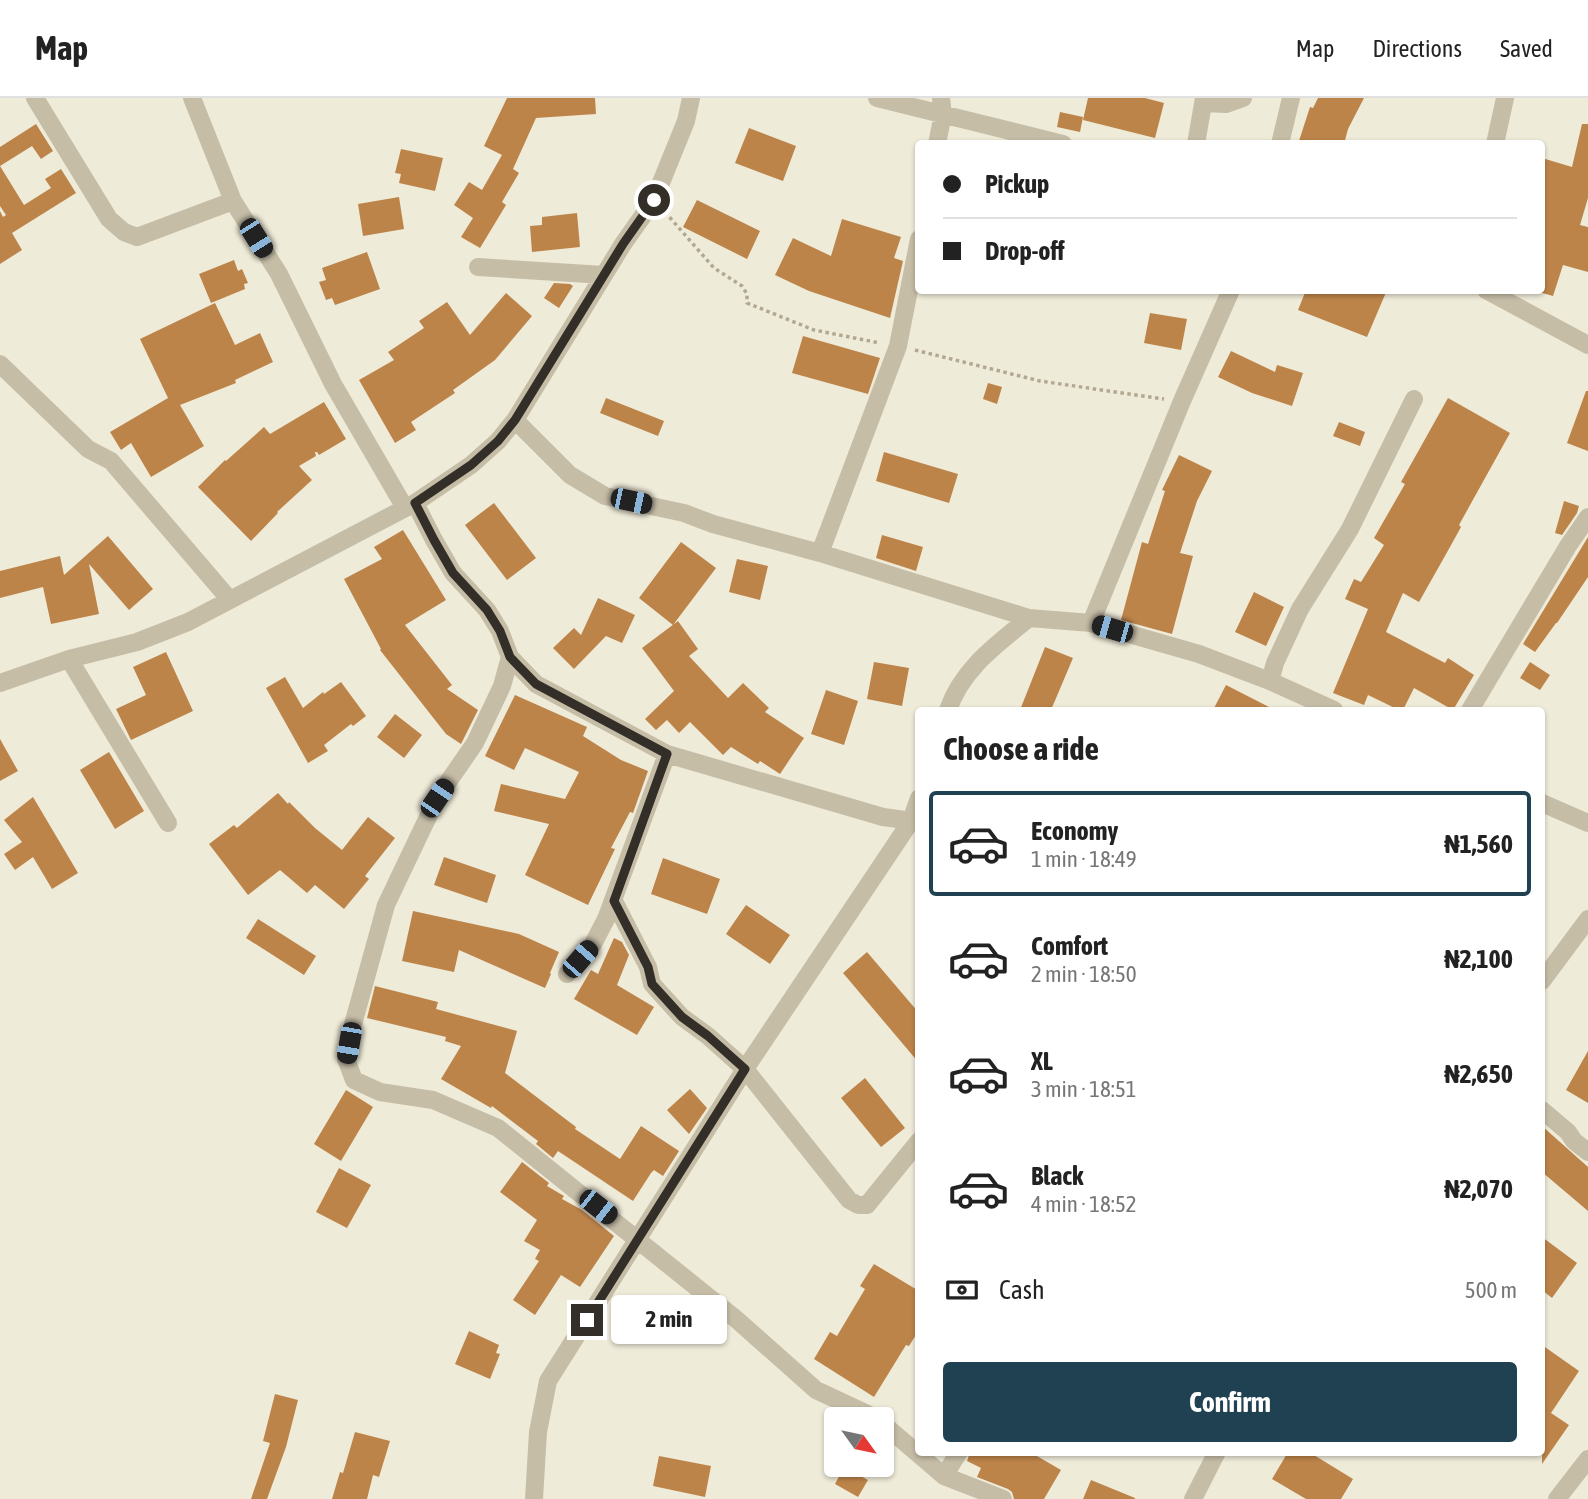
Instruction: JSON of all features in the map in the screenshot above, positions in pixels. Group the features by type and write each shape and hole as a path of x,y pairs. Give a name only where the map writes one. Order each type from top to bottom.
{"street":[{"path":"35,98 109,219 124,232 137,237 233,201"},
{"path":"192,98 233,201 279,274 333,384 453,573 487,610 500,631 510,657 536,684 667,754 883,817 915,822 745,1069 548,1381 538,1432 534,1499"},
{"path":"0,683 69,659 137,642 188,622 410,505 471,465 498,441 515,420 604,275 654,200 686,121 691,98"},
{"path":"877,98 942,106 1050,140"},
{"path":"1197,140 1204,101 1226,104 1243,98"},
{"path":"1281,140 1291,98"},
{"path":"1496,140 1505,98"},
{"path":"938,140 942,106"},
{"path":"820,553 898,346 915,259"},
{"path":"478,267 604,275"},
{"path":"1091,623 1229,294"},
{"path":"1493,294 1588,345"},
{"path":"0,364 88,449 111,461 230,600"},
{"path":"1269,681 1300,609 1350,529 1414,399"},
{"path":"515,420 570,474 605,496 684,513 1029,618 1091,623 1199,654 1327,707"},
{"path":"1472,707 1588,517"},
{"path":"949,707 953,696 978,660 1029,618"},
{"path":"510,657 502,686 475,743 437,798 386,905 346,1059 354,1080 380,1092 433,1100 498,1128 638,1239 816,1390 852,1407"},
{"path":"69,659 168,823"},
{"path":"567,974 593,944 614,901 667,754"},
{"path":"1545,804 1588,823"},
{"path":"614,901 648,967 652,984 682,1017 745,1069 849,1200 858,1205 867,1205 915,1151"},
{"path":"1545,977 1588,919"},
{"path":"1545,1113 1588,1152"},
{"path":"894,1433 915,1451"},
{"path":"921,1456 944,1476 1003,1499"},
{"path":"944,1476 956,1456"},
{"path":"1193,1499 1215,1456"},
{"path":"1557,1499 1588,1459"}],"building":[{"path":"507,98 595,98 596,114 536,118 513,169 519,173 502,202 506,205 480,248 461,237 473,218 454,205 469,182 482,190 502,155 484,146"},
{"path":"1088,98 1145,98 1164,103 1155,138 1083,120"},
{"path":"1318,98 1364,98 1345,140 1299,140 1310,107 1313,108"},
{"path":"1060,112 1083,117 1080,132 1057,127"},
{"path":"36,124 53,151 41,159 32,146 0,166 0,147"},
{"path":"1582,124 1588,124 1588,198 1580,225 1588,227 1588,272 1563,265 1553,296 1545,294 1545,159 1572,167"},
{"path":"749,128 796,146 783,181 735,163"},
{"path":"401,149 443,158 435,191 399,183 401,174 395,173"},
{"path":"0,166 24,205 51,188 45,179 61,169 76,193 12,233 22,250 0,264 0,211 3,217 6,215 0,206"},
{"path":"399,197 404,229 363,236 358,204"},
{"path":"697,200 760,231 747,259 683,227"},
{"path":"577,213 580,247 532,252 530,226 542,225 542,217"},
{"path":"842,219 901,237 894,258 903,261 890,318 809,291 775,275 793,238 831,256"},
{"path":"367,252 380,289 335,305 332,298 326,300 319,282 326,280 322,268"},
{"path":"234,260 238,271 242,269 248,283 244,284 245,289 211,303 199,274"},
{"path":"554,283 573,286 559,308 544,298"},
{"path":"506,293 532,316 495,360 453,390 455,393 411,422 416,430 395,443 359,380 394,360 388,352 424,328 419,321 447,302 470,335"},
{"path":"1304,294 1385,294 1367,337 1298,310"},
{"path":"215,303 235,345 260,333 273,362 235,380 236,383 180,405 204,446 151,477 131,443 121,450 110,432 168,398 140,339"},
{"path":"1150,313 1187,319 1181,350 1144,343"},
{"path":"803,336 880,358 868,394 792,373"},
{"path":"1231,351 1275,372 1277,365 1303,373 1292,406 1252,393 1218,377"},
{"path":"988,383 1002,387 997,404 983,399"},
{"path":"1588,391 1588,451 1567,443"},
{"path":"606,398 664,421 658,436 600,413"},
{"path":"1448,398 1510,433 1419,602 1403,593 1386,632 1445,663 1448,658 1474,675 1455,707 1448,707 1414,688 1404,707 1393,707 1368,695 1364,705 1333,693 1368,609 1345,599 1354,579 1361,582 1384,545 1374,538 1405,484 1401,482"},
{"path":"324,402 346,439 319,455 315,452 316,456 299,466 312,480 277,512 251,541 198,487 264,427 270,434"},
{"path":"1339,422 1365,432 1360,446 1333,436"},
{"path":"884,452 958,474 949,503 876,481"},
{"path":"1179,455 1212,471 1197,501 1180,553 1193,556 1172,634 1121,620 1142,542 1148,544 1165,491 1162,490"},
{"path":"1564,501 1579,506 1562,535 1555,533"},
{"path":"494,503 536,558 507,580 465,525"},
{"path":"403,530 446,600 405,625 452,685 447,689 478,710 461,744 446,734 380,650 344,579 382,559 374,547"},
{"path":"882,535 923,547 916,571 876,558"},
{"path":"108,536 153,589 129,610 89,564 99,614 51,624 43,587 0,598 0,571 60,556 64,575"},
{"path":"1588,537 1588,577 1535,652 1523,644"},
{"path":"681,542 716,568 673,625 639,598"},
{"path":"737,559 768,566 760,600 729,592"},
{"path":"1254,592 1284,607 1266,646 1235,632"},
{"path":"598,598 635,615 622,643 606,636 574,669 553,648 574,628 581,635"},
{"path":"678,621 698,649 689,656 728,698 743,683 769,708 765,712 804,738 780,774 731,747 723,755 690,722 679,733 667,720 656,730 645,719 674,691 642,648"},
{"path":"1045,647 1073,658 1052,707 1021,707"},
{"path":"166,652 193,711 131,740 116,709 146,695 133,667"},
{"path":"874,662 909,668 902,706 867,699"},
{"path":"1530,662 1550,675 1540,690 1520,678"},
{"path":"285,677 303,708 341,682 366,716 324,745 328,751 308,763 266,688"},
{"path":"1226,685 1269,707 1215,707"},
{"path":"826,690 858,701 844,745 811,734"},
{"path":"515,695 587,727 583,736 621,760 648,771 633,813 630,812 611,848 615,849 588,905 525,875 549,824 494,811 501,784 565,799 579,772 525,748 514,770 485,756"},
{"path":"395,714 422,735 404,758 377,737"},
{"path":"0,739 18,771 0,781"},
{"path":"109,752 144,811 115,829 80,770"},
{"path":"278,793 342,850 368,817 395,838 365,876 369,879 344,909 315,885 307,893 280,870 248,895 209,844 234,825 237,828"},
{"path":"33,797 78,873 52,889 33,857 15,870 4,854 22,842 4,820"},
{"path":"444,857 496,875 487,903 434,885"},
{"path":"663,858 720,879 707,914 651,894"},
{"path":"746,905 790,935 770,964 726,934"},
{"path":"413,911 519,934 559,952 545,988 459,950 454,972 402,961"},
{"path":"258,919 316,956 304,975 246,938"},
{"path":"614,938 622,942 629,955 617,985 654,1007 637,1035 574,999 591,970 598,974"},
{"path":"867,952 915,1008 915,1058 843,973"},
{"path":"375,986 438,1002 436,1009 517,1031 505,1073 576,1127 575,1129 620,1159 641,1126 679,1151 663,1176 654,1170 651,1173 633,1201 558,1151 553,1158 536,1144 538,1141 492,1106 491,1108 441,1079 461,1046 445,1041 446,1037 367,1018"},
{"path":"1588,1051 1588,1103 1566,1090"},
{"path":"865,1078 905,1128 881,1147 841,1098"},
{"path":"690,1089 707,1108 689,1134 667,1110"},
{"path":"346,1090 373,1107 341,1161 314,1144"},
{"path":"1545,1129 1588,1167 1588,1211 1545,1175"},
{"path":"522,1162 549,1183 547,1186 564,1196 562,1199 582,1210 614,1236 580,1287 561,1275 535,1315 513,1300 539,1261 535,1259 540,1250 524,1241 537,1220 500,1192"},
{"path":"339,1168 371,1185 347,1228 316,1212"},
{"path":"1545,1239 1577,1263 1552,1298 1545,1292"},
{"path":"874,1264 915,1289 915,1336 909,1346 906,1345 874,1397 814,1359 830,1332 837,1336 865,1289 860,1286"},
{"path":"469,1331 499,1345 496,1353 500,1354 490,1379 455,1364"},
{"path":"1545,1347 1579,1371 1551,1413 1569,1425 1542,1464 1542,1456 1545,1456"},
{"path":"275,1394 298,1400 286,1447 267,1499 251,1499 270,1443 263,1441"},
{"path":"355,1432 390,1441 379,1477 373,1475 367,1499 332,1499 340,1472 343,1473"},
{"path":"659,1456 711,1466 705,1497 653,1486"},
{"path":"969,1456 1037,1456 1061,1470 1044,1499 1014,1499 1008,1489 977,1477 981,1468 967,1461"},
{"path":"1286,1456 1316,1456 1353,1479 1341,1499 1306,1499 1272,1479"},
{"path":"839,1477 862,1477 868,1480 858,1497 835,1484"},
{"path":"1091,1480 1135,1498 1135,1499 1083,1499"}],"route":[{"path":"587,1320 745,1069 682,1017 652,984 648,967 614,901 667,754 536,684 510,657 500,631 487,610 453,573 415,503 471,465 498,441 515,420 623,244 654,200"}]}
